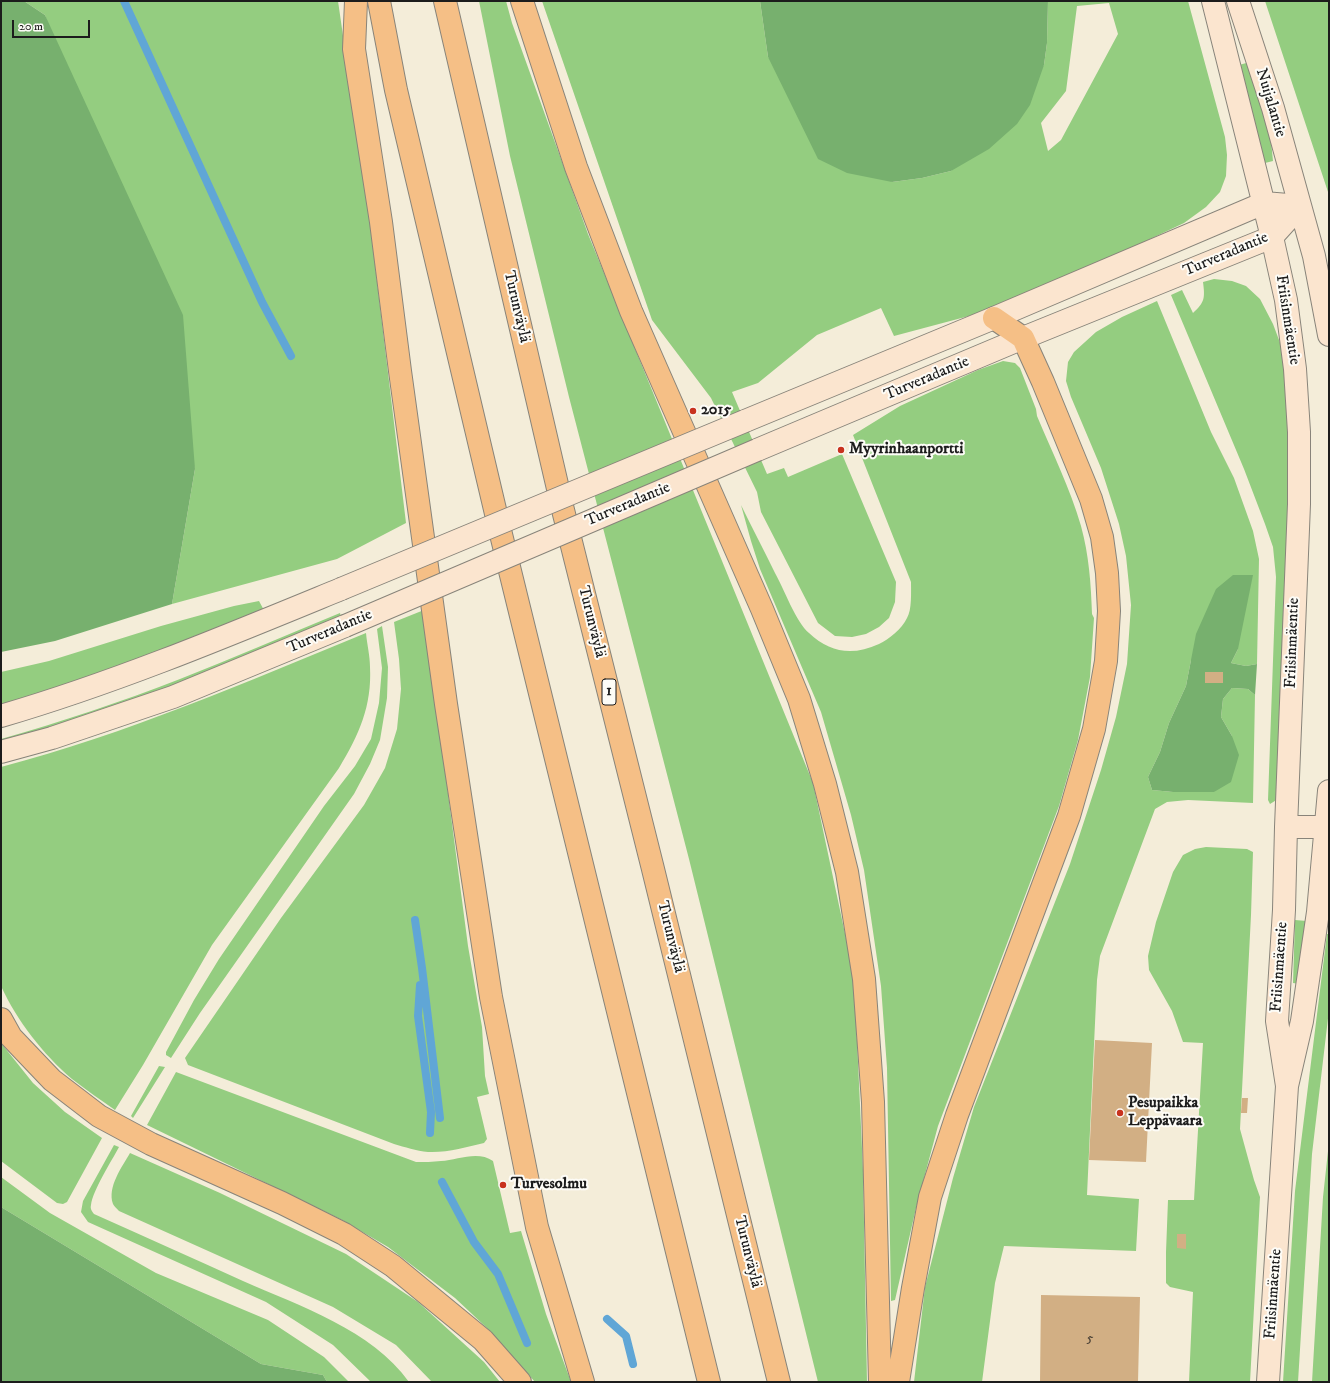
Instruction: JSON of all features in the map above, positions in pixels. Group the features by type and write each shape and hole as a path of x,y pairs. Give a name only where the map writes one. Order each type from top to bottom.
{"highway":[{"path":"356,1 354,49 381,222 446,704 491,997 537,1227 583,1382"},
{"path":"378,1 396,90 496,510 709,1382"},
{"name":"Turunväylä","path":"446,1 562,506 779,1382"},
{"path":"522,1 576,167 631,311 762,609 799,699 827,791 847,872 864,979 873,1102 880,1382"},
{"path":"898,1382 913,1288 930,1197 960,1108 1069,816 1094,729 1106,661 1109,611 1108,573 1102,537 1091,499 1043,382 1023,338 994,318"},
{"path":"1,1019 11,1037 52,1080 99,1116 151,1144 282,1202 344,1234 393,1266 483,1340 520,1382"}],"main road":[{"name":"Nuijalantie","path":"1213,1 1264,203"},
{"name":"Nuijalantie","path":"1238,1 1272,108 1300,206"},
{"name":"Turveradantie","path":"1,716 52,701 163,661 994,318 1264,203 1300,206"},
{"name":"Friisinmäentie","path":"1264,203 1286,300 1295,369 1299,432 1299,504 1284,910 1277,1021 1287,1086"},
{"name":"Turveradantie","path":"1,752 52,738 172,697 345,626 1023,338 1272,237 1300,206"},
{"path":"1300,206 1314,256 1329,335"},
{"name":"Friisinmäentie","path":"1268,1382 1287,1086 1304,1005 1318,912 1328,827 1329,791"},
{"path":"1286,827 1328,827"}],"green space":[{"path":"1,1 24,1 45,15 183,315 195,469 172,604 55,641 1,652"},
{"path":"24,1 338,1 370,223 406,523 337,559 172,604 195,469 45,15"},
{"path":"479,1 506,1 512,23 588,234 813,783 854,976 863,1170 867,1382 818,1382 689,859 569,397 510,156"},
{"path":"542,1 760,1 768,57 892,182 922,178 951,171 1044,65 1047,43 1048,1 1188,1 1225,137 1227,155 1226,176 1220,192 1206,207 1184,223 1131,248 984,312 894,336 881,308 817,335 758,383 732,392 767,474 784,468 788,477 842,454 896,582 895,602 889,618 879,627 866,634 852,637 835,636 818,623 761,512 757,492 711,398 652,320","holes":["1109,3 1118,34 1061,140 1048,151 1041,123 1066,91 1077,6"]},
{"path":"760,1 1048,1 1047,43 1044,65 1030,105 1017,124 989,149 951,171 922,178 892,182 847,173 818,159 768,57"},
{"path":"1265,1 1329,1 1329,195"},
{"path":"1250,62 1271,141 1273,161 1265,163 1239,65"},
{"path":"1214,279 1232,281 1246,286 1260,299 1273,324 1282,348 1291,435 1278,799 1270,804 1268,800 1276,577 1273,547 1244,469 1171,295 1182,290 1193,313 1202,303 1204,292 1203,282"},
{"path":"1157,301 1211,432 1234,478 1253,531 1259,559 1257,664 1246,666 1231,663 1238,649 1191,660 1186,686 1169,723 1160,752 1148,777 1152,790 1173,792 1214,792 1232,736 1221,717 1223,699 1232,688 1248,689 1255,695 1253,803 1188,800 1167,802 1155,809 1100,956 1097,980 1087,1195 1139,1199 1136,1251 1004,1246 995,1283 982,1382 914,1382 925,1287 953,1178 974,1107 1070,864 1101,770 1116,717 1127,664 1131,605 1126,556 1119,524 1101,468 1071,397 1066,381 1068,362 1074,352 1096,332 1122,317"},
{"path":"1003,361 1015,363 1020,368 1036,409 1037,416 1066,484 1081,526 1088,559 1092,614 1094,618 1090,677 1078,740 1059,806 938,1126 916,1208 895,1300 891,1301 887,1068 881,986 864,870 851,815 821,712 760,569 741,505 799,621 809,633 825,645 842,650 860,650 883,642 899,630 909,615 911,582 853,435 900,406 978,370"},
{"path":"1233,575 1253,575 1238,649 1231,663 1246,666 1257,664 1255,695 1248,689 1232,688 1223,699 1221,717 1232,736 1239,755 1231,782 1214,792 1173,792 1152,790 1148,777 1160,752 1169,723 1186,686 1196,634 1216,589"},
{"path":"259,601 266,614 1,709 1,672 49,661 161,626 234,606"},
{"path":"424,610 468,946 482,1027 485,1076 489,1094 477,1097 487,1139 484,1143 442,1152 419,1151 394,1144 188,1065 185,1058 281,918 364,805 385,768 397,729 401,689 394,622"},
{"path":"340,613 342,620 266,652 1,747 1,739 46,726 158,687"},
{"path":"382,626 388,667 387,698 380,740 370,764 354,794 200,1013 171,1058 166,1055 166,1052 194,1000 219,959 324,806 355,766 371,739 379,703 382,668 377,629"},
{"path":"366,633 370,663 369,695 363,720 353,744 339,768 212,945 143,1065 115,1110 72,1079 51,1059 23,1024 7,999 1,986 1,767 48,754 140,723 186,706"},
{"path":"1206,847 1247,849 1253,852 1240,1129 1260,1197 1250,1382 1189,1382 1193,1292 1170,1287 1166,1283 1168,1200 1194,1200 1203,1043 1183,1042 1172,1011 1149,970 1148,956 1156,922 1173,872 1183,855 1195,849"},
{"path":"1295,920 1307,921 1300,984 1293,983"},
{"path":"1327,934 1329,934 1329,1010 1312,1154 1298,1382 1283,1382 1295,1191"},
{"path":"1,1043 33,1083 65,1112 102,1138 67,1202 63,1204 57,1203 1,1161"},
{"path":"159,1066 165,1067 133,1118 131,1116"},
{"path":"176,1072 416,1162 447,1160 467,1156 481,1156 493,1161 510,1233 521,1231 546,1314 571,1382 535,1382 489,1330 455,1298 388,1247 342,1220 147,1125"},
{"path":"1329,1142 1329,1382 1312,1382 1323,1197"},
{"path":"114,1145 119,1147 92,1199 91,1210 94,1214 334,1321 375,1348 394,1364 409,1382 371,1382 333,1345 266,1302 88,1222 81,1212 83,1201"},
{"path":"130,1153 220,1193 346,1254 418,1302 484,1362 500,1382 432,1382 396,1345 333,1307 119,1211 113,1204 112,1191 116,1177"},
{"path":"1,1177 50,1213 156,1273 268,1320 324,1357 349,1382 327,1382 323,1375 261,1364 1,1207"},
{"path":"1,1207 261,1364 323,1375 327,1382 1,1382"}],"building":[{"path":"1205,672 1223,672 1223,683 1205,683"},
{"name":"Pesupaikka Leppävaara","path":"1095,1040 1152,1043 1146,1162 1089,1160"},
{"path":"1242,1098 1248,1098 1247,1113 1241,1113"},
{"path":"1177,1234 1186,1234 1186,1249 1177,1248"},
{"path":"1041,1295 1140,1297 1138,1382 1040,1382"}],"waterway":[{"path":"124,1 262,302 291,356"},
{"path":"415,920 440,1118"},
{"path":"420,985 418,1016 431,1112 430,1133"},
{"path":"442,1182 474,1242 498,1274 527,1343"},
{"path":"607,1319 626,1336 633,1364"}],"place":[{"name":"2015","path":"693,411"},
{"name":"Myyrinhaanportti","path":"841,450"},
{"name":"Pesupaikka Leppävaara","path":"1120,1113"},
{"name":"Turvesolmu","path":"503,1185"}]}
